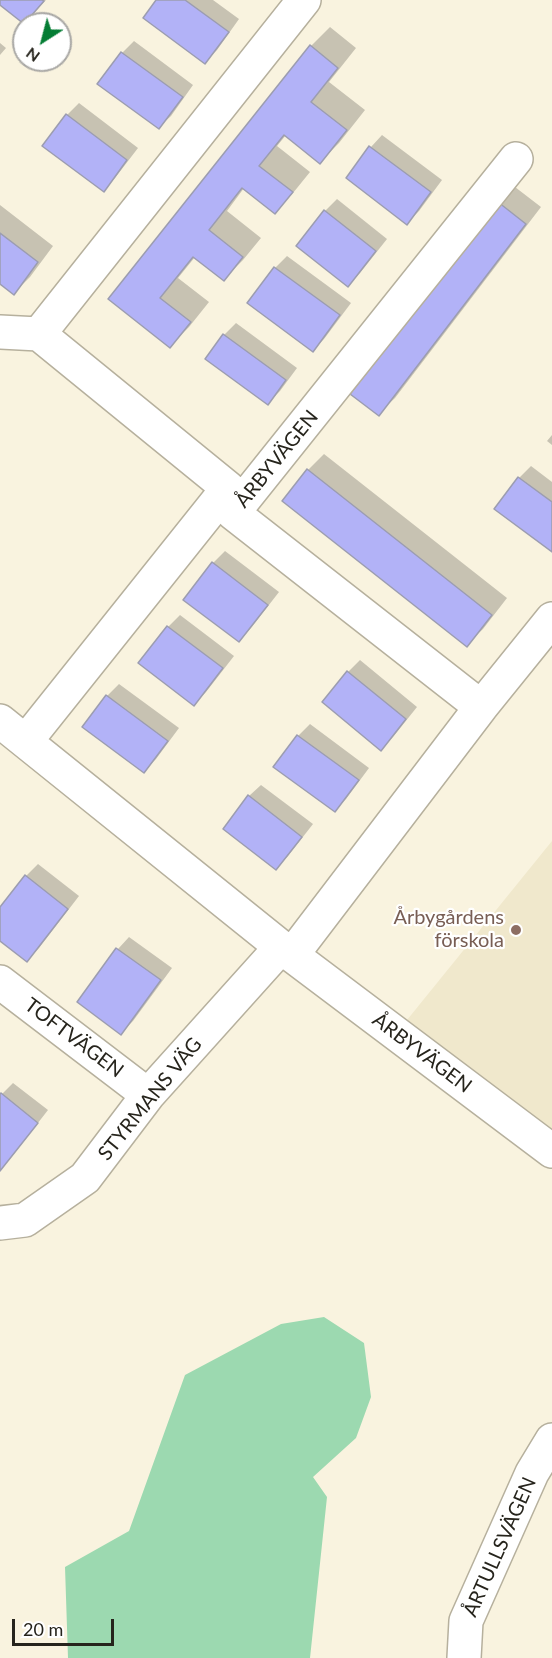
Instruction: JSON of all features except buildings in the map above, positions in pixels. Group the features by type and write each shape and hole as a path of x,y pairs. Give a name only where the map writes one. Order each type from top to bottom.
{"street":[{"path":"0,332 39,333 304,0"},
{"name":"ÅRBYVÄGEN","path":"26,741 231,501 516,159"},
{"name":"ÅRBYVÄGEN","path":"39,333 231,501 481,707"},
{"path":"286,951 552,619"},
{"name":"ÅRBYVÄGEN","path":"0,721 286,951 552,1151"},
{"name":"STYRMANS VÄG","path":"0,1223 25,1220 85,1178 148,1095 286,951"},
{"name":"TOFTVÄGEN","path":"0,982 148,1095"},
{"name":"ÅRTULLSVÄGEN","path":"464,1658 466,1620 532,1473 552,1440"}],"shaded area":[{"name":"Årbygårdens förskola","path":"552,841 552,1136 407,1020"}],"green space":[{"path":"324,1317 364,1343 371,1397 356,1438 313,1477 327,1497 310,1658 68,1658 65,1567 129,1531 185,1375 281,1324"}],"place":[{"name":"Årbygårdens förskola","path":"516,930"}]}
